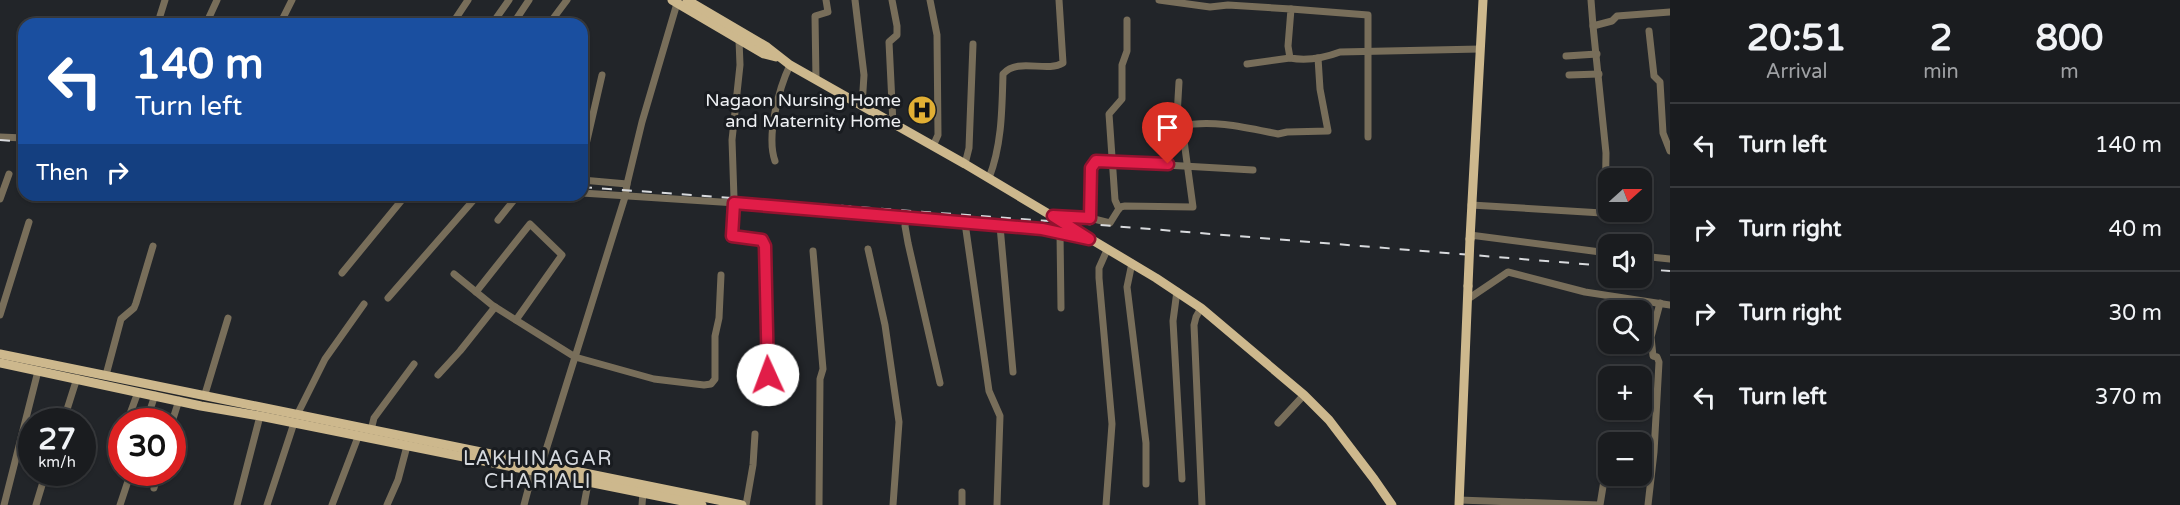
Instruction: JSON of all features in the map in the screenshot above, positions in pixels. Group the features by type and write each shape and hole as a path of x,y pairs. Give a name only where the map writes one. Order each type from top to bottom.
{"main road":[{"path":"1459,503 1471,205 1483,0"},
{"path":"678,1 739,40 764,54 778,57"},
{"path":"678,1 767,47 790,65 989,178 1177,291 1201,308 1304,396 1347,442 1392,505"},
{"path":"0,354 205,394 358,437 744,505"},
{"path":"0,363 201,406 371,430 588,483 643,492 655,501 702,505"}],"street":[{"path":"160,18 165,0"},
{"path":"208,18 216,0"},
{"path":"283,18 292,0"},
{"path":"456,18 468,0"},
{"path":"496,18 509,0"},
{"path":"517,18 529,0"},
{"path":"554,18 567,0"},
{"path":"816,80 814,16 828,12 826,0"},
{"path":"855,0 864,75 862,106"},
{"path":"892,0 897,26 897,35 889,42 893,123"},
{"path":"930,0 937,35 938,135 933,146"},
{"path":"989,178 994,166 1001,121 1004,74 1008,69 1027,66 1057,66 1063,63 1059,0"},
{"path":"1159,0 1210,7 1274,4 1291,9 1368,15 1368,137"},
{"path":"1591,0 1606,168"},
{"path":"524,505 575,357 625,197 678,1"},
{"path":"1290,58 1288,46 1291,9"},
{"path":"1593,26 1612,21 1617,16 1670,12"},
{"path":"1119,209 1115,200 1108,114 1122,99 1122,65 1127,51 1127,20"},
{"path":"1649,31 1654,76 1660,82 1663,133 1670,151"},
{"path":"739,40 740,65 732,140 734,203 732,236 762,240 765,246 768,375"},
{"path":"965,164 969,147 973,44"},
{"path":"1247,64 1290,58 1318,58 1340,52 1480,49"},
{"path":"1566,56 1597,54"},
{"path":"1182,126 1214,124 1278,134 1328,131 1320,90 1318,58"},
{"path":"775,161 773,130 777,104 783,80 790,65"},
{"path":"1569,75 1599,74"},
{"path":"588,136 602,75"},
{"path":"1053,216 1090,218 1110,223 1119,209 1125,206 1193,207 1182,126 1177,116 1179,82"},
{"path":"0,137 18,138"},
{"path":"1090,218 1091,168 1096,161 1253,170"},
{"path":"0,199 9,174"},
{"path":"588,181 627,184"},
{"path":"588,194 734,203 1000,226 1089,239"},
{"path":"342,273 401,201"},
{"path":"388,298 473,201"},
{"path":"498,220 513,201"},
{"path":"1471,205 1598,214"},
{"path":"907,218 905,226 908,243 940,382"},
{"path":"0,315 29,222"},
{"path":"965,223 989,392 1000,416 997,505"},
{"path":"476,292 530,224 562,255 516,320"},
{"path":"1000,226 1013,372"},
{"path":"1060,233 1061,308"},
{"path":"1470,237 1598,252"},
{"path":"106,375 121,319 134,308 153,246"},
{"path":"868,249 885,325 899,422 893,505"},
{"path":"1106,505 1112,424 1099,278 1100,267 1107,250"},
{"path":"813,251 823,369 820,379 819,505"},
{"path":"1652,257 1670,259"},
{"path":"1132,263 1126,287 1146,443 1146,484"},
{"path":"1468,299 1509,272 1585,292 1670,305"},
{"path":"454,274 495,307 575,357 654,379 711,384 715,379 715,336 719,318 721,275"},
{"path":"1177,291 1173,321 1182,479"},
{"path":"1648,505 1654,452 1659,362 1657,357 1653,356 1651,337 1660,303"},
{"path":"267,505 304,397 325,359 364,304"},
{"path":"438,375 495,307"},
{"path":"1201,308 1194,325 1202,505"},
{"path":"205,394 228,318"},
{"path":"371,430 374,418 414,364"},
{"path":"4,505 38,371"},
{"path":"67,408 77,378"},
{"path":"132,408 138,392"},
{"path":"151,408 155,395"},
{"path":"1278,423 1304,396"},
{"path":"176,408 179,400"},
{"path":"237,505 260,416"},
{"path":"744,505 753,465 755,434"},
{"path":"332,505 358,437"},
{"path":"387,505 398,480 407,446"},
{"path":"584,505 588,483"},
{"path":"36,505 42,486"},
{"path":"120,505 126,486"},
{"path":"1459,503 1600,505 1603,486"},
{"path":"642,505 643,492"},
{"path":"962,492 962,505"}],"railway":[{"path":"0,140 18,142"},
{"path":"588,187 1063,222 1598,265"},
{"path":"1652,270 1670,271"}],"place":[{"name":"Nagaon Nursing Home and Maternity Home","path":"922,110"}],"district":[{"name":"LAKHINAGAR CHARIALI","path":"538,470"}],"route":[{"path":"768,375 765,246 762,240 732,236 734,203 1042,229 1089,239 1053,216 1090,218 1091,168 1096,161 1168,164"}]}
